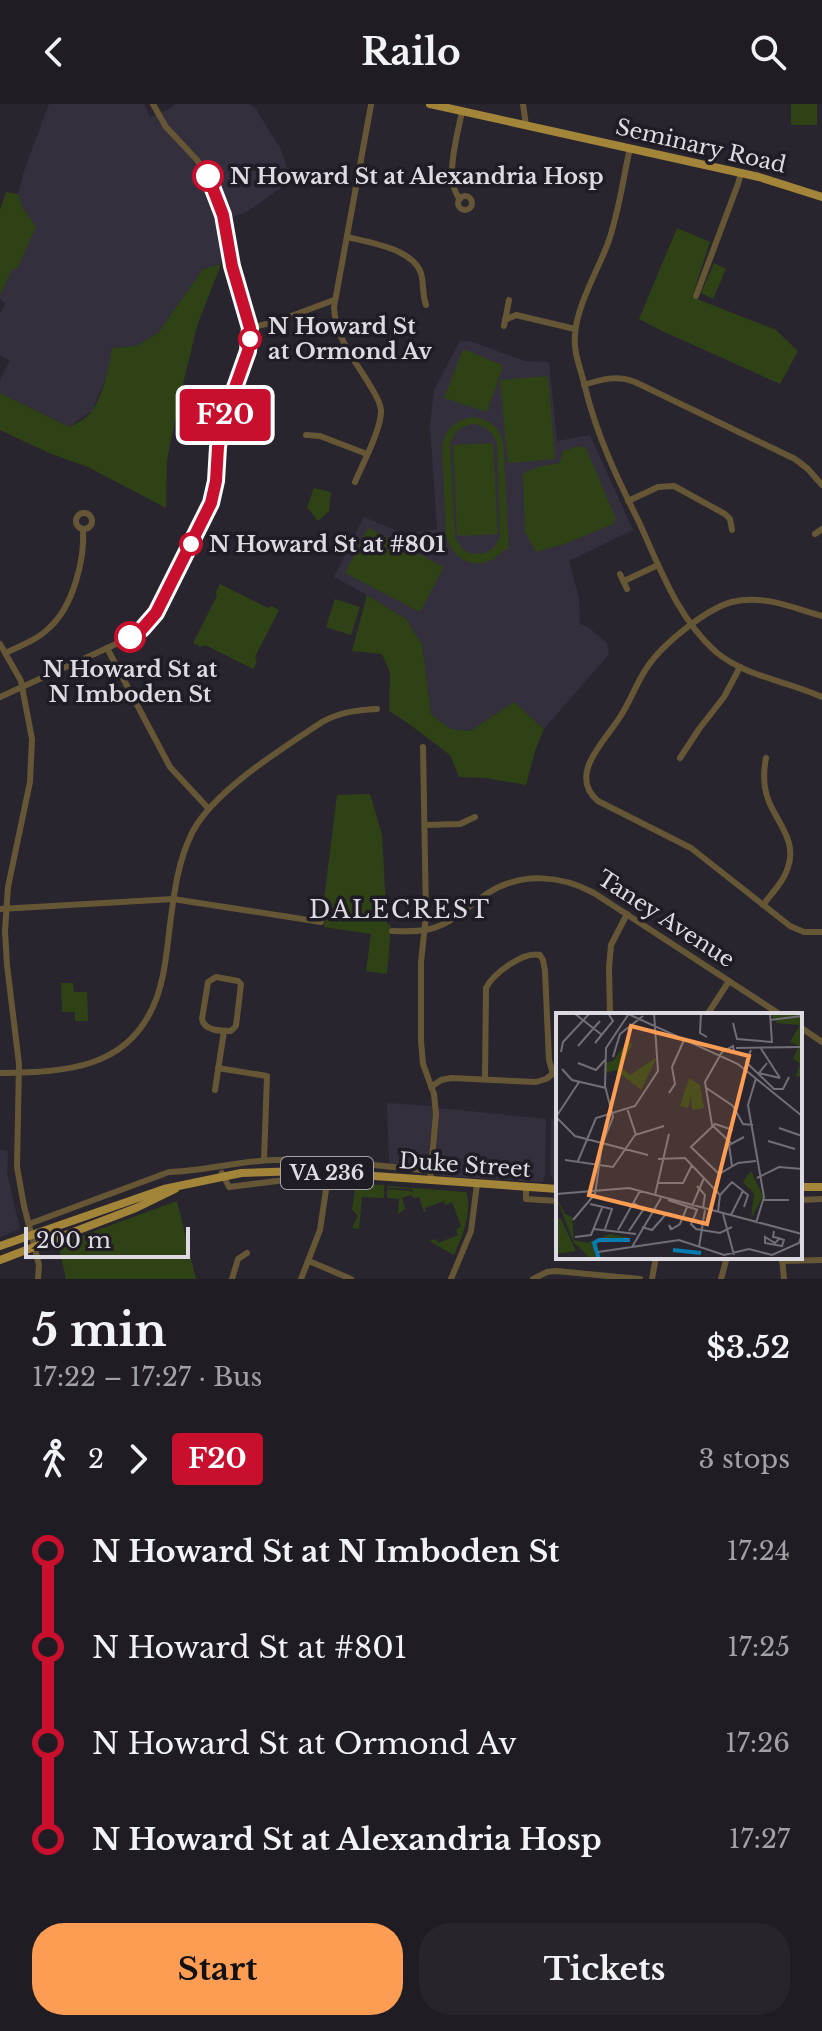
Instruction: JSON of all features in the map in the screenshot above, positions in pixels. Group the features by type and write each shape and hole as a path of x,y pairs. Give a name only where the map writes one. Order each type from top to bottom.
{"main road":[{"name":"Seminary Road","path":"430,104 741,173 822,197"},
{"name":"Duke Street","path":"0,1260 136,1208 179,1186 221,1171 328,1173 556,1189"},
{"name":"Duke Street","path":"0,1246 137,1197 179,1186"}],"street":[{"path":"0,697 137,633 156,613 211,503 220,431 246,359 250,328 234,273 225,224 208,176 166,127 153,104"},
{"path":"523,104 526,125"},
{"path":"355,482 379,422 380,407 341,337 335,321 334,300 371,105"},
{"path":"460,199 453,187 452,177 462,111"},
{"path":"630,148 609,240 575,329 575,352 591,414 669,590 692,625 714,649 740,667 822,697"},
{"path":"696,296 741,173"},
{"path":"347,237 412,259 420,270 426,305"},
{"path":"250,328 334,300"},
{"path":"516,315 504,323 509,303 516,315 575,329"},
{"path":"584,385 612,378 635,382 795,459 822,485"},
{"path":"306,435 320,436 367,454"},
{"path":"628,501 658,487 674,486 725,514 730,519 732,530"},
{"path":"5,653 42,635 61,615 81,561 83,529"},
{"path":"627,589 622,578 658,565"},
{"path":"822,616 765,600 744,600 718,607 692,625 666,645 648,666 623,714 591,758 585,783 598,801 691,848 796,929 822,932"},
{"path":"0,644 23,687 32,731 32,768 3,910 19,1073 16,1159 39,1265 38,1279"},
{"path":"107,648 162,754 177,777 208,808"},
{"path":"680,758 730,689 740,667"},
{"path":"0,1073 66,1070 93,1064 128,1040 142,1026 158,994 182,857 191,834 208,808 247,776 329,718 351,711 377,709"},
{"path":"423,747 425,930 421,962 421,1041 423,1064 436,1114 430,1181"},
{"path":"763,905 790,864 785,831 767,796 764,780 766,758"},
{"path":"425,825 460,824 475,817"},
{"name":"Taney Avenue","path":"392,931 425,930 456,917 497,889 515,882 532,878 562,880 580,886 627,914 778,1013"},
{"path":"3,910 173,899 321,922"},
{"path":"610,1013 611,945 627,914"},
{"path":"431,1087 445,1079 536,1082 556,1072 549,1060 545,971 543,960 536,954 522,958 497,974 486,988 485,1079"},
{"path":"216,977 238,981 241,986 235,1028 224,1031 207,1028 202,1019 208,982 216,977"},
{"path":"708,1013 729,981"},
{"path":"802,1028 822,1042"},
{"path":"215,1090 224,1031"},
{"path":"218,1068 267,1076 264,1160"},
{"path":"29,1224 169,1172 221,1171 264,1160 431,1171"},
{"path":"301,1279 320,1230 330,1162"},
{"path":"221,1171 229,1187 285,1180 327,1184"},
{"path":"451,1279 471,1231 477,1184"},
{"path":"526,1187 526,1199 556,1201"},
{"path":"802,1200 822,1199"},
{"path":"232,1279 238,1259 247,1253"},
{"path":"652,1279 656,1259"},
{"path":"721,1279 726,1259"},
{"path":"784,1279 782,1259 822,1260"},
{"path":"309,1261 351,1279"},
{"path":"534,1279 556,1271 640,1279"}],"shaded area":[{"path":"49,104 144,104 150,117 175,104 250,104 280,148 288,170 282,187 248,211 218,224 221,264 203,269 158,333 136,346 112,348 109,370 92,411 69,427 0,393 0,380 10,361 0,355 0,314 5,304 0,295 13,267 17,269 29,219 18,194"},
{"path":"460,341 470,341 524,361 549,362 557,441 590,435 633,530 569,561 579,598 580,624 607,643 609,654 544,729 514,702 470,731 450,729 431,714 422,644 406,619 334,577 364,517 404,534 437,529 430,426 434,390"},
{"path":"387,1103 546,1119 543,1182 443,1176 435,1170 389,1164"},
{"path":"551,1118 556,1119 556,1183 550,1174"},
{"path":"0,1150 8,1151 7,1173 20,1229 0,1237"}],"green space":[{"path":"791,104 817,104 817,125 791,125"},
{"path":"6,192 18,194 36,227 17,269 13,268 0,295 0,210"},
{"path":"677,228 710,242 692,297 776,330 798,351 780,384 639,319"},
{"path":"714,263 726,269 713,299 701,293"},
{"path":"221,264 197,326 180,396 167,460 166,508 88,467 0,430 0,393 69,427 84,419 99,399 112,348 136,346 158,333 203,269"},
{"path":"466,350 502,365 487,412 444,398 462,352"},
{"path":"548,376 555,459 508,463 500,380"},
{"path":"472,417 487,421 498,430 503,440 509,549 493,559 477,563 470,563 458,556 446,536 442,447 448,431","holes":["471,424 484,427 497,443 500,537 486,553 476,554 464,551 455,538 450,444 456,431"]},
{"path":"493,443 498,534 457,536 453,445"},
{"path":"580,446 586,448 616,519 613,524 567,543 536,552 525,532 523,473 560,463 563,451"},
{"path":"314,488 331,492 329,511 318,521 307,507"},
{"path":"368,528 444,567 420,612 345,573"},
{"path":"220,584 268,608 272,606 279,610 255,657 257,661 253,669 205,645 201,647 193,643"},
{"path":"367,595 406,619 422,644 431,714 450,729 470,731 514,702 544,729 526,785 459,777 450,755 389,711 390,672 382,654 352,651"},
{"path":"335,599 360,607 351,635 326,627"},
{"path":"370,794 382,835 387,924 391,925 387,974 366,971 371,934 324,927 326,916 322,915 337,795"},
{"path":"61,983 73,983 74,992 87,992 88,1021 75,1021 75,1012 62,1012"},
{"path":"356,1183 364,1186 384,1185 384,1198 362,1197 359,1229 352,1228 358,1216 352,1209"},
{"path":"388,1186 466,1192 467,1216 454,1255 429,1241 436,1239 438,1243 458,1235 456,1230 461,1226 452,1202 445,1205 444,1201 425,1208 424,1212 419,1197 411,1195 402,1198 405,1209 398,1214 399,1199 387,1198 387,1189 411,1191 413,1194 412,1189"},
{"path":"177,1201 196,1279 66,1279 59,1248 73,1239"}],"bus line":[{"name":"F20","path":"130,637 156,613 211,503 222,424 248,351 250,328 232,266 223,215 208,176"}],"place":[{"name":"N Howard St at Alexandria Hosp","path":"208,176"},
{"name":"N Howard St at Ormond Av","path":"250,339"},
{"name":"N Howard St at #801","path":"191,544"},
{"name":"N Howard St at N Imboden St","path":"130,637"}],"district":[{"name":"DALECREST","path":"400,909"}]}
